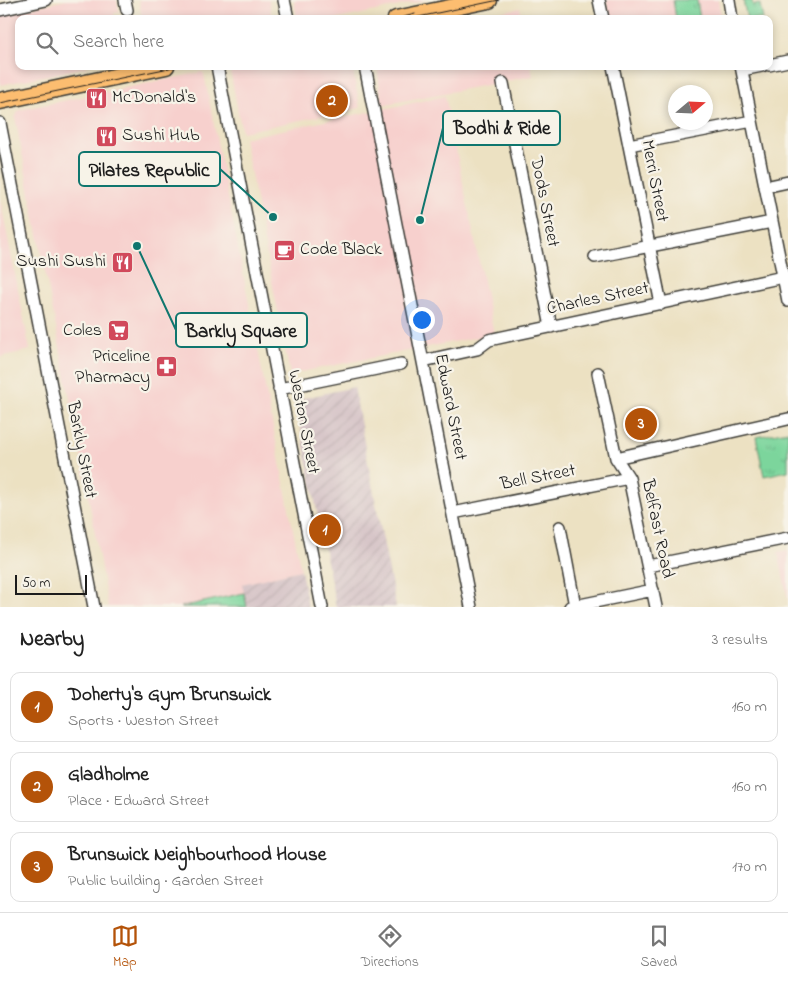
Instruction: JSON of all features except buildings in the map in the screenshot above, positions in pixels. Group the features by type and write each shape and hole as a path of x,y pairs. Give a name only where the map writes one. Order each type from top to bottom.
{"highway":[{"path":"416,15 489,0"},
{"path":"0,101 147,70"}],"street":[{"path":"0,10 46,0"},
{"path":"284,0 287,15"},
{"path":"599,0 602,15"},
{"path":"729,0 731,15"},
{"path":"773,64 788,61"},
{"name":"Weston Street","path":"217,70 322,607"},
{"name":"Edward Street","path":"366,70 471,607"},
{"name":"Merri Street","path":"614,70 661,304"},
{"path":"742,70 788,301"},
{"name":"Dods Street","path":"503,83 550,327"},
{"path":"629,145 752,121"},
{"name":"Barkly Street","path":"0,123 4,165 94,607"},
{"path":"765,187 788,182"},
{"path":"595,257 772,222"},
{"name":"Charles Street","path":"423,361 477,349 489,340 783,277"},
{"path":"279,389 401,364"},
{"name":"Belfast Road","path":"598,373 616,458 630,478 656,607"},
{"path":"616,458 788,419"},
{"name":"Bell Street","path":"453,513 630,478"},
{"path":"560,527 573,606 653,590"},
{"path":"648,566 788,538"}],"shaded area":[{"path":"67,0 117,0 119,12 114,13 114,15 15,15 15,70 72,70 1,85 0,14"},
{"path":"139,0 269,0 271,15 141,15"},
{"path":"294,0 427,0 357,15 296,15"},
{"path":"606,0 718,0 721,15 608,15"},
{"path":"520,8 521,15 486,15"},
{"path":"230,70 353,70 360,108 242,132"},
{"path":"378,70 532,70 533,76 382,105"},
{"path":"202,72 204,74 301,570 243,584 244,593 180,607 108,607 83,466 15,117 19,110"},
{"path":"445,96 494,334 290,374 244,138"},
{"path":"0,198 30,350 0,357"},
{"path":"354,387 396,607 336,607 295,400"},
{"path":"788,550 788,600 778,552"},
{"path":"301,570 308,607 247,607 242,584"}],"green space":[{"path":"673,0 697,0 699,15 675,15"},
{"path":"743,0 752,0 753,5 760,4 762,15 746,15"},
{"path":"788,431 788,471 764,476 756,437"},
{"path":"244,593 247,607 181,607"}],"tram line":[{"path":"428,15 499,0"},
{"path":"0,103 160,70"}],"place":[{"name":"McDonald's","path":"96,98"},
{"name":"Gladholme","path":"332,101"},
{"name":"Sushi Hub","path":"106,136"},
{"name":"Pilates Republic","path":"273,217"},
{"name":"Bodhi & Ride","path":"420,220"},
{"name":"Barkly Square","path":"137,246"},
{"name":"Code Black","path":"284,250"},
{"name":"Sushi Sushi","path":"122,262"},
{"name":"Coles","path":"118,331"},
{"name":"Priceline Pharmacy","path":"166,367"},
{"name":"Brunswick Neighbourhood House","path":"641,424"},
{"name":"Doherty's Gym Brunswick","path":"325,530"}]}
